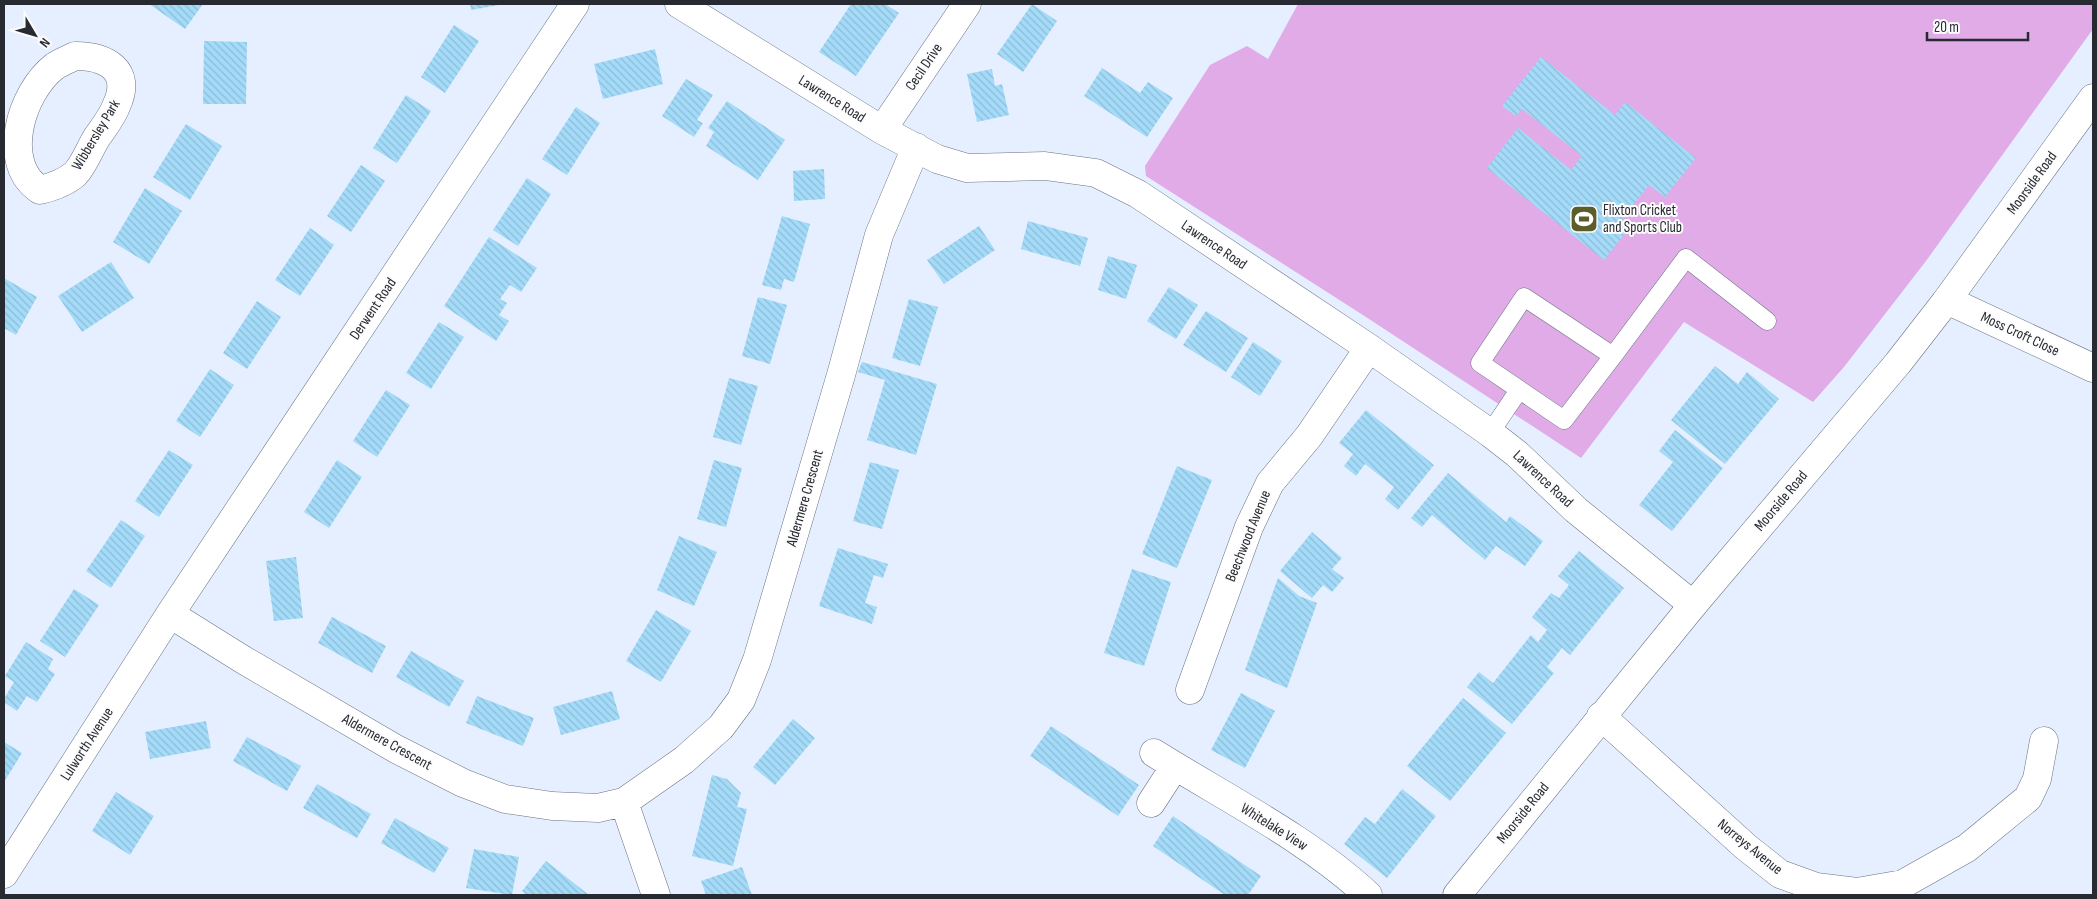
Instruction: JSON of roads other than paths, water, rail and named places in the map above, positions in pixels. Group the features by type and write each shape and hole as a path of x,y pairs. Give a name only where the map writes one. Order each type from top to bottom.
{"street":[{"name":"Derwent Road","path":"170,614 575,4"},
{"name":"Lawrence Road","path":"679,4 882,130 937,159 967,168 1045,166 1096,173 1138,194 1369,348 1490,433 1517,454 1576,510 1693,605"},
{"name":"Cecil Drive","path":"882,130 967,4"},
{"name":"Wibbersley Park","path":"75,56 91,56 104,60 114,67 122,79 122,89 117,105 75,173 58,185 40,190 28,185 12,158 15,99 56,65 75,56"},
{"name":"Moorside Road","path":"1456,895 1693,605 1898,363 1947,300 2093,98"},
{"name":"Aldermere Crescent","path":"170,614 242,659 396,749 463,782 505,799 552,806 598,808 624,802 684,760 721,727 741,700 757,660 880,235 916,147"},
{"name":"Moss Croft Close","path":"1947,300 2093,368"},
{"name":"Beechwood Avenue","path":"1190,690 1249,527 1270,483 1309,436 1369,348"},
{"name":"Lulworth Avenue","path":"4,874 170,614"},
{"name":"Norreys Avenue","path":"1601,716 1746,847 1780,874 1816,887 1857,892 1903,884 1967,848 2028,798 2037,779 2044,741"},
{"name":"Whitelake View","path":"1151,803 1165,759 1309,849 1368,895"},
{"path":"624,802 656,895"}],"lane":[{"path":"1613,356 1524,297 1480,363 1564,420 1613,356 1686,258 1767,321"},
{"path":"1490,433 1518,390"}],"place":[{"name":"Flixton Cricket and Sports Club","path":"1584,219"}]}
